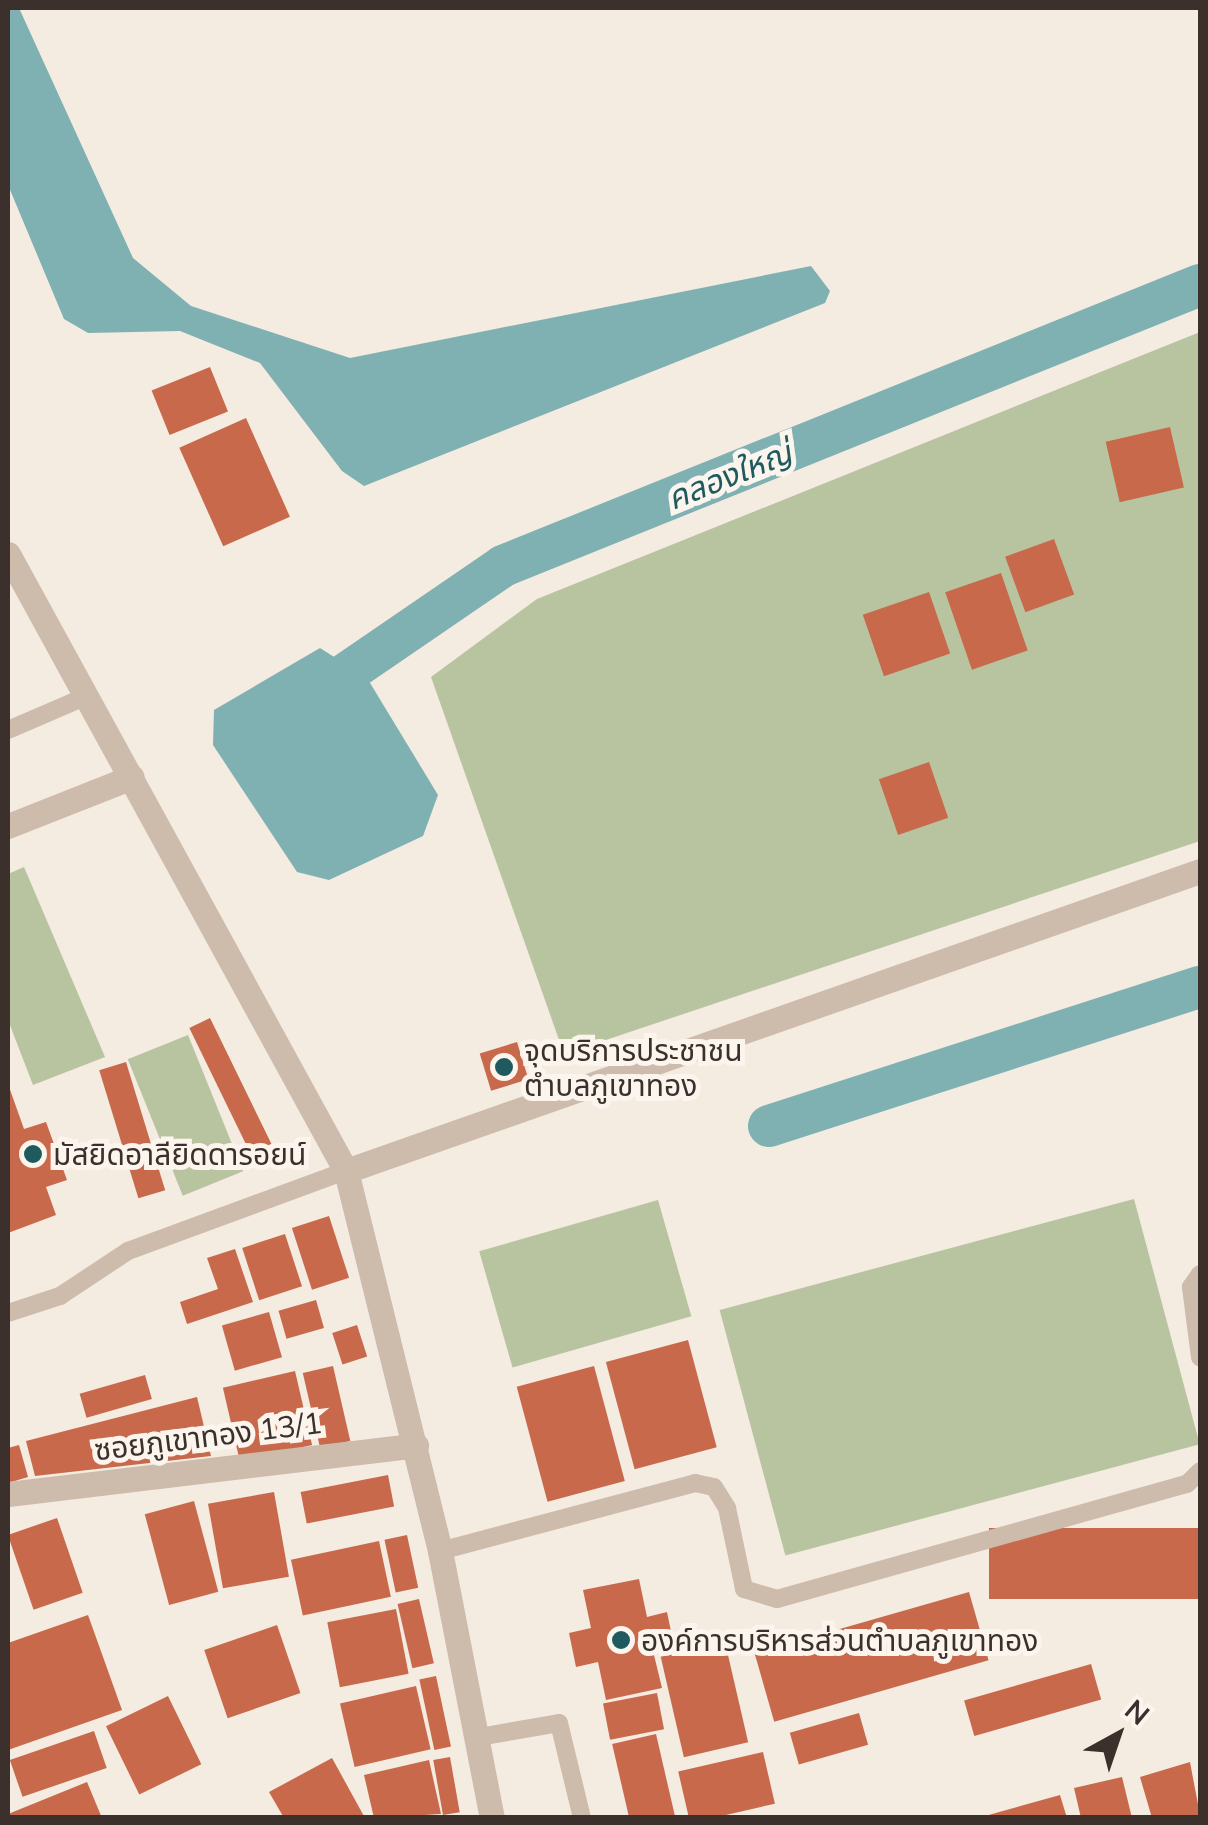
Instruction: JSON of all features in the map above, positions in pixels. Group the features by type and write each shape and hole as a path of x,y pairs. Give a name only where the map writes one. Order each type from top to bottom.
{"street":[{"path":"8,554 346,1172 440,1551 492,1818"},
{"path":"8,826 132,777"},
{"path":"346,1172 1200,871"},
{"name":"ซอยภูเขาทอง 13/1","path":"8,1494 416,1445"}],"lane":[{"path":"8,730 86,696"},
{"path":"8,1313 60,1296 128,1251 346,1172"},
{"path":"1200,1274 1191,1286 1200,1357"},
{"path":"440,1551 695,1483 714,1487 727,1508 744,1588 777,1599 1187,1484 1200,1472"},
{"path":"479,1736 559,1723 582,1818"}],"green space":[{"path":"1200,332 1200,841 564,1054 431,677 537,599"},
{"path":"24,867 105,1057 33,1085 8,1020 8,874"},
{"path":"188,1035 243,1171 183,1196 128,1059"},
{"path":"1134,1199 1200,1444 785,1555 720,1310"},
{"path":"658,1200 691,1316 513,1368 479,1251"}],"water":[{"path":"8,8 19,8 133,258 191,306 350,358 811,266 830,291 825,303 364,486 342,471 260,363 180,331 88,333 64,319 8,185"},
{"path":"320,648 367,678 438,795 423,836 329,880 297,872 213,745 214,710"}],"building":[{"path":"210,367 228,412 170,435 152,391"},
{"path":"246,418 290,517 223,546 179,448"},
{"path":"1170,427 1184,487 1120,502 1106,442"},
{"path":"1054,539 1074,594 1025,612 1005,557"},
{"path":"1001,573 1028,651 972,670 945,592"},
{"path":"929,592 950,653 884,676 863,615"},
{"path":"929,762 948,818 898,835 879,779"},
{"path":"210,1018 271,1144 251,1154 189,1028"},
{"name":"จุดบริการประชาชน ตำบลภูเขาทอง","path":"517,1042 528,1079 491,1091 480,1053"},
{"path":"126,1062 165,1190 138,1198 99,1070"},
{"name":"มัสยิดอาลียิดดารอยน์","path":"8,1084 24,1129 46,1122 67,1180 46,1187 56,1215 8,1233"},
{"path":"329,1216 349,1278 312,1290 292,1228"},
{"path":"285,1234 302,1286 259,1300 242,1248"},
{"path":"235,1249 253,1302 187,1324 180,1302 218,1289 207,1258"},
{"path":"316,1300 324,1328 287,1339 279,1311"},
{"path":"269,1312 282,1357 235,1371 222,1326"},
{"path":"357,1325 367,1356 342,1364 332,1333"},
{"path":"688,1340 717,1447 635,1469 606,1362"},
{"path":"333,1366 350,1441 320,1448 303,1373"},
{"path":"594,1366 625,1481 548,1502 517,1387"},
{"path":"295,1371 312,1445 240,1462 223,1388"},
{"path":"145,1375 152,1399 87,1418 80,1394"},
{"path":"197,1397 211,1456 35,1476 26,1441"},
{"path":"19,1445 28,1477 8,1483 8,1448"},
{"path":"388,1475 394,1506 307,1523 301,1492"},
{"path":"274,1492 289,1577 223,1588 208,1504"},
{"path":"194,1501 218,1592 169,1605 145,1514"},
{"path":"57,1518 83,1593 34,1610 8,1535"},
{"path":"989,1528 1200,1528 1200,1599 989,1599"},
{"path":"407,1535 418,1588 396,1593 385,1540"},
{"path":"379,1541 391,1597 303,1615 291,1560"},
{"name":"องค์การบริหารส่วนตำบลภูเขาทอง","path":"639,1579 647,1617 667,1612 674,1646 653,1651 662,1688 606,1700 598,1662 576,1667 569,1633 591,1628 583,1590"},
{"path":"969,1592 989,1660 774,1722 755,1653"},
{"path":"419,1599 434,1663 412,1668 398,1604"},
{"path":"396,1609 409,1674 340,1687 327,1622"},
{"path":"88,1615 122,1710 8,1750 8,1643"},
{"path":"277,1625 300,1693 228,1718 204,1650"},
{"path":"725,1642 748,1742 684,1757 661,1657"},
{"path":"1091,1664 1101,1700 974,1736 964,1700"},
{"path":"436,1676 451,1746 434,1750 419,1680"},
{"path":"416,1686 431,1749 355,1767 340,1704"},
{"path":"657,1693 664,1729 610,1740 603,1703"},
{"path":"168,1696 201,1764 139,1795 106,1726"},
{"path":"859,1713 868,1745 799,1765 790,1733"},
{"path":"94,1731 107,1768 23,1797 10,1760"},
{"path":"656,1734 675,1818 629,1818 612,1744"},
{"path":"763,1752 775,1804 713,1818 689,1818 678,1772"},
{"path":"450,1757 460,1812 443,1815 433,1760"},
{"path":"332,1758 365,1818 284,1818 269,1792"},
{"path":"429,1760 441,1814 374,1818 364,1775"},
{"path":"1190,1762 1200,1815 1152,1818 1140,1777"},
{"path":"1122,1777 1132,1818 1081,1818 1074,1788"},
{"path":"87,1782 102,1818 8,1818 8,1814"},
{"path":"1060,1795 1067,1818 985,1816"}],"waterway":[{"name":"คลองใหญ่","path":"306,701 503,566 1200,285"},
{"path":"769,1126 1200,987"}],"place":[{"name":"จุดบริการประชาชน ตำบลภูเขาทอง","path":"504,1067"},
{"name":"มัสยิดอาลียิดดารอยน์","path":"33,1154"},
{"name":"องค์การบริหารส่วนตำบลภูเขาทอง","path":"621,1640"}]}
